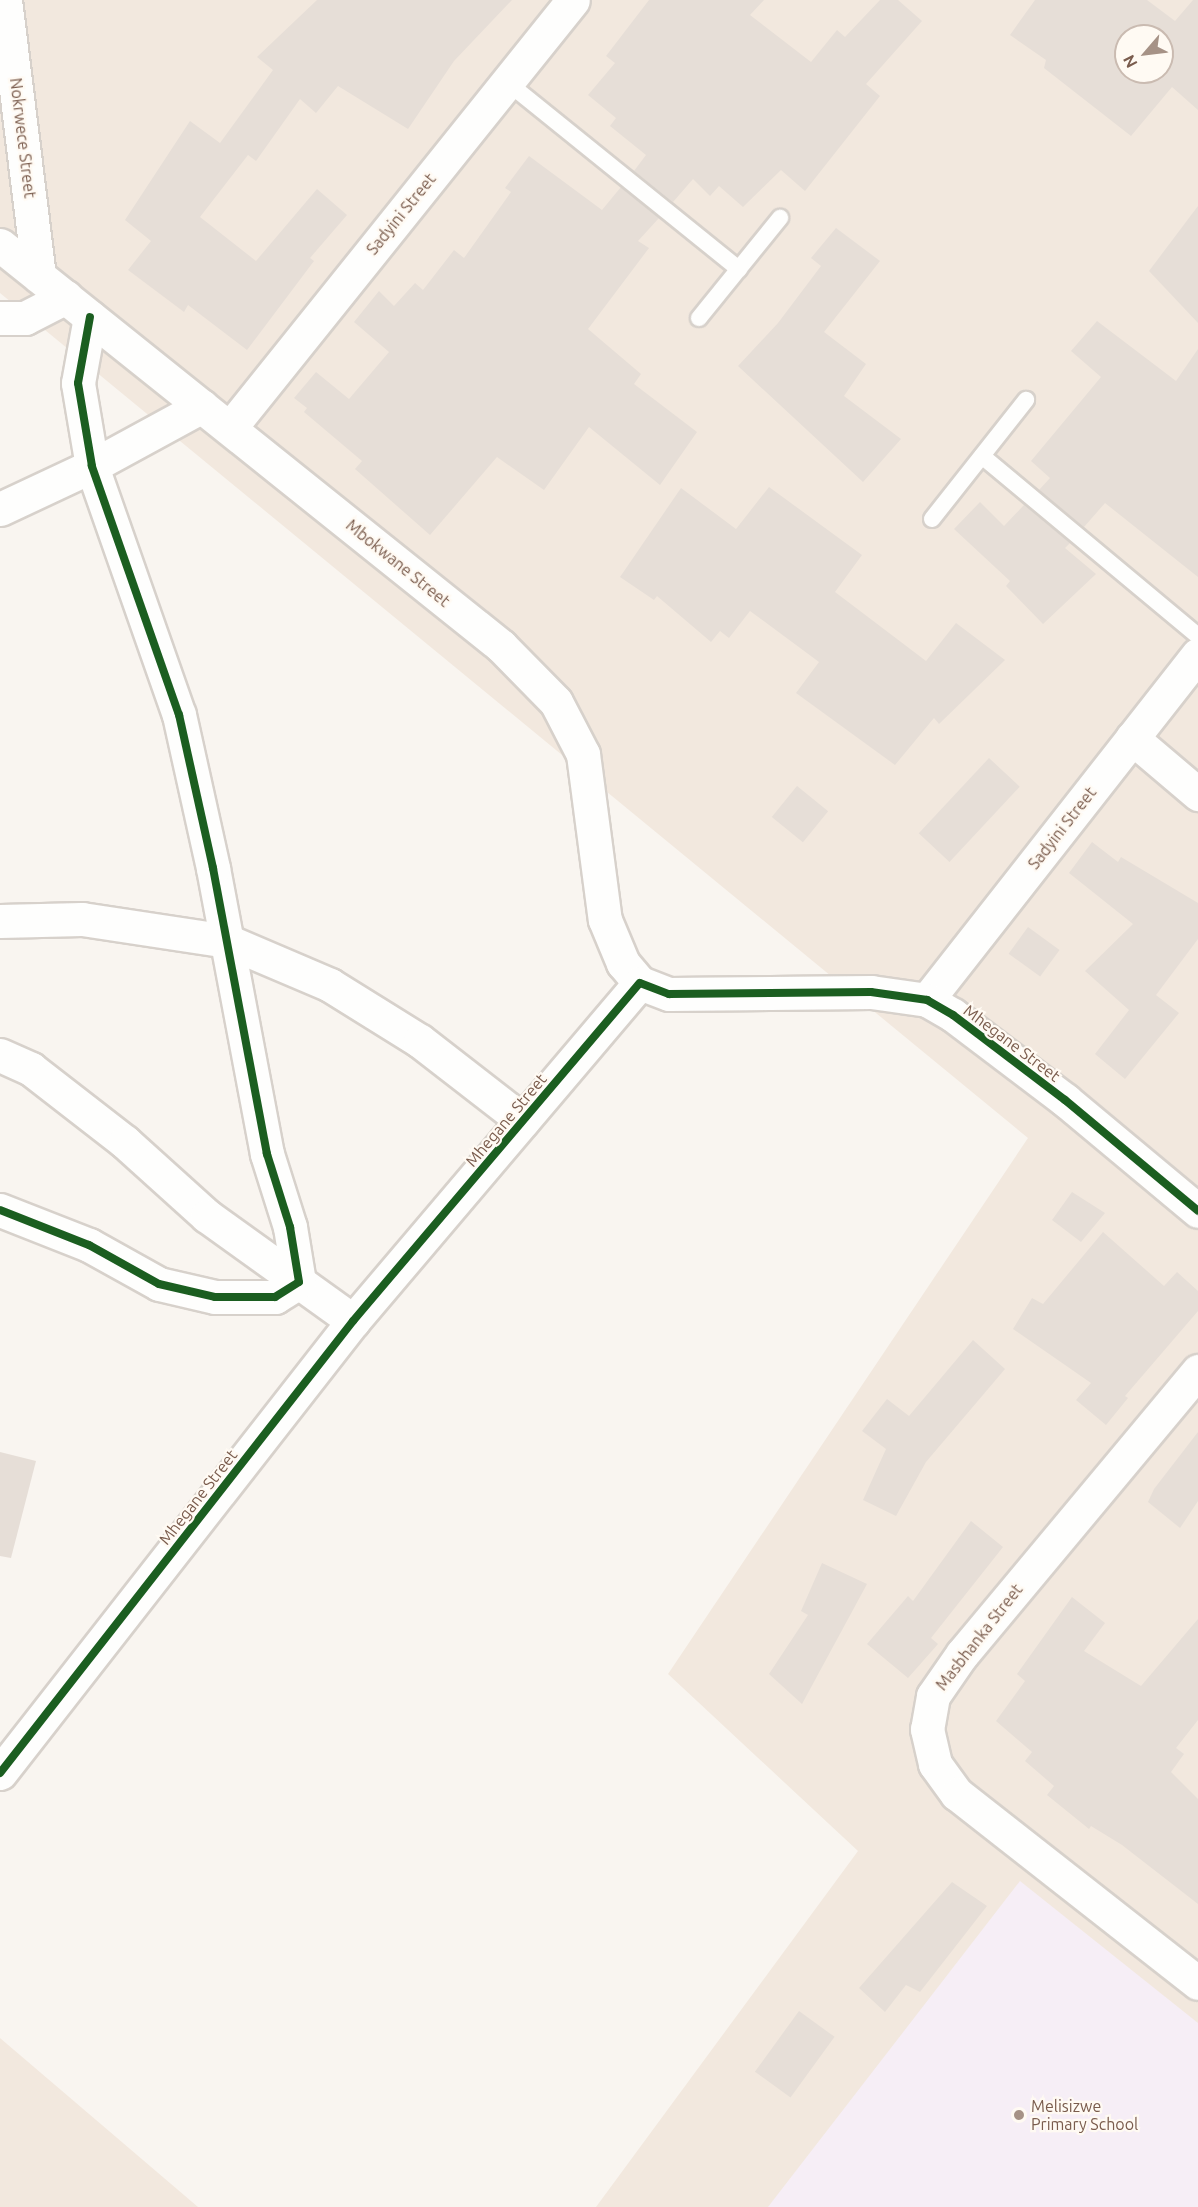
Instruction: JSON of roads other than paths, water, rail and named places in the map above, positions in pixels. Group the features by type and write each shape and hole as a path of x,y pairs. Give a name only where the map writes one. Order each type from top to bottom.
{"street":[{"name":"Nokrwece Street","path":"6,0 39,276"},
{"name":"Sadyini Street","path":"230,428 573,0"},
{"name":"Mbokwane Street","path":"0,245 501,646 555,702 583,754 605,920 622,963 640,983"},
{"path":"0,318 25,318 78,307 78,384 92,466 178,715 227,941 267,1154 290,1227 299,1282"},
{"path":"0,509 92,466 202,406"},
{"name":"Sadyini Street","path":"927,1000 1198,655"},
{"path":"1132,738 1198,794"},
{"path":"0,921 82,919 227,941 330,985 420,1041 523,1121"},
{"name":"Mhegane Street","path":"0,1773 353,1321 640,983 669,994 870,992 927,1000 953,1015 1037,1078 1198,1211"},
{"path":"0,1055 31,1069 125,1142 207,1216 353,1321"},
{"path":"0,1210 89,1245 159,1284 215,1297 275,1297 299,1282"},
{"name":"Masbhanka Street","path":"1198,1371 962,1654 933,1696 927,1729 935,1764 957,1794 1198,1983"}],"lane":[{"path":"507,82 739,269"},
{"path":"699,318 780,218"},
{"path":"932,519 1026,400"},
{"path":"982,456 1198,636"}],"place":[{"name":"Melisizwe Primary School","path":"1019,2115"}]}
